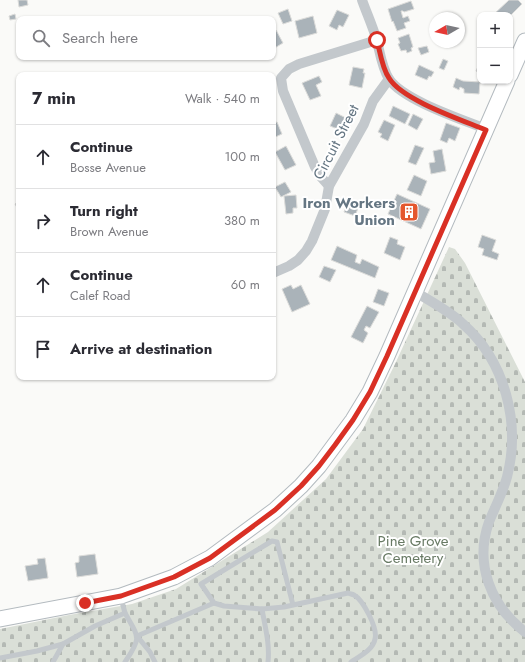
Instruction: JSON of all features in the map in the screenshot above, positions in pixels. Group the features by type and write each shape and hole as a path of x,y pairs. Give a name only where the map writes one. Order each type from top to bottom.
{"main road":[{"path":"513,68 525,41"},
{"path":"0,619 121,596 174,577 210,558 275,510 301,486 319,466 353,420 370,392 506,84"}],"street":[{"path":"362,0 377,40 389,79 405,94 412,98 486,130"},
{"path":"329,186 321,177 313,161 283,91 281,78 289,69 300,64 377,40"},
{"name":"Circuit Street","path":"276,272 298,260 312,241 325,209 329,186 360,130 373,101 389,79"},
{"path":"415,292 463,323 475,336 494,363 507,397 512,431 512,454 507,477 486,533 484,555 487,578 495,600 509,618 525,632"}],"lane":[{"path":"293,605 277,542 272,541 201,584 214,602 224,606 262,610 293,605 348,593 354,595 362,604 375,628 375,639 369,650 351,662"},
{"path":"121,596 125,613 137,636 150,652 155,662"},
{"path":"137,636 214,602"},
{"path":"262,610 267,632 269,650 268,662"},
{"path":"0,658 63,644 95,626 125,613"},
{"path":"125,662 136,646 137,636"},
{"path":"53,662 63,644"}],"green space":[{"name":"Pine Grove Cemetery","path":"449,247 455,249 465,263 525,382 525,662 0,662 0,629 132,604 176,589 268,532 326,479 363,429"}],"building":[{"path":"18,0 27,0 28,5 19,7"},
{"path":"509,0 518,0 522,4 513,13 496,12"},
{"path":"411,1 414,9 404,12 401,11 403,18 408,16 410,21 404,23 406,28 397,31 393,21 392,22 388,9"},
{"path":"288,9 292,21 283,24 278,13"},
{"path":"337,10 349,15 343,27 339,25 337,30 329,26"},
{"path":"15,14 16,19 10,20 9,16"},
{"path":"313,16 317,33 299,38 295,21"},
{"path":"276,30 283,43 276,47"},
{"path":"409,34 413,47 411,48 412,51 407,53 406,50 401,51 398,44 400,43 398,38"},
{"path":"427,46 429,52 421,55 418,48"},
{"path":"443,59 448,61 444,70 439,68"},
{"path":"419,65 434,72 427,80 415,75"},
{"path":"353,67 364,69 363,73 365,73 362,88 349,85"},
{"path":"319,76 322,82 316,85 321,96 310,100 302,83"},
{"path":"456,78 463,81 477,82 477,84 480,84 479,94 464,93 464,89 460,87 459,90 453,87"},
{"path":"393,106 410,114 405,124 389,116"},
{"path":"336,113 346,118 340,130 330,126"},
{"path":"413,114 423,119 417,130 408,125"},
{"path":"384,120 395,125 388,141 380,137 382,134 378,132"},
{"path":"276,122 282,134 276,137"},
{"path":"446,123 460,128 455,141 449,138 447,143 440,140"},
{"path":"415,145 424,148 416,165 408,162"},
{"path":"286,146 296,165 285,170 276,151"},
{"path":"442,149 446,171 431,174 429,163 435,162 433,151"},
{"path":"414,175 427,181 421,196 407,190"},
{"path":"285,182 291,192 281,197 276,186"},
{"name":"Iron Workers Union","path":"397,194 430,209 421,229 388,214"},
{"path":"296,195 297,208 293,208 293,213 286,214 284,196"},
{"path":"349,199 360,203 355,216 344,212"},
{"path":"482,235 496,240 492,251 499,254 497,260 482,255 484,249 478,247"},
{"path":"390,237 398,240 397,244 405,247 400,260 384,253"},
{"path":"337,246 357,255 355,262 360,264 362,259 379,267 375,278 331,260"},
{"path":"324,266 336,270 330,282 319,277"},
{"path":"291,285 293,289 301,285 310,304 292,312 282,289"},
{"path":"378,289 389,293 384,306 373,302"},
{"path":"367,306 379,312 370,328 366,326 364,330 368,333 363,343 351,337"},
{"path":"95,554 98,574 77,577 75,563 79,562 79,556"},
{"path":"45,558 48,578 28,581 25,566 38,564 37,559"}],"place":[{"name":"Iron Workers Union","path":"409,212"}],"route":[{"path":"85,603 121,596 174,577 210,558 275,510 301,486 319,466 353,420 370,392 486,130 426,105 405,94 389,79 377,40"}]}
